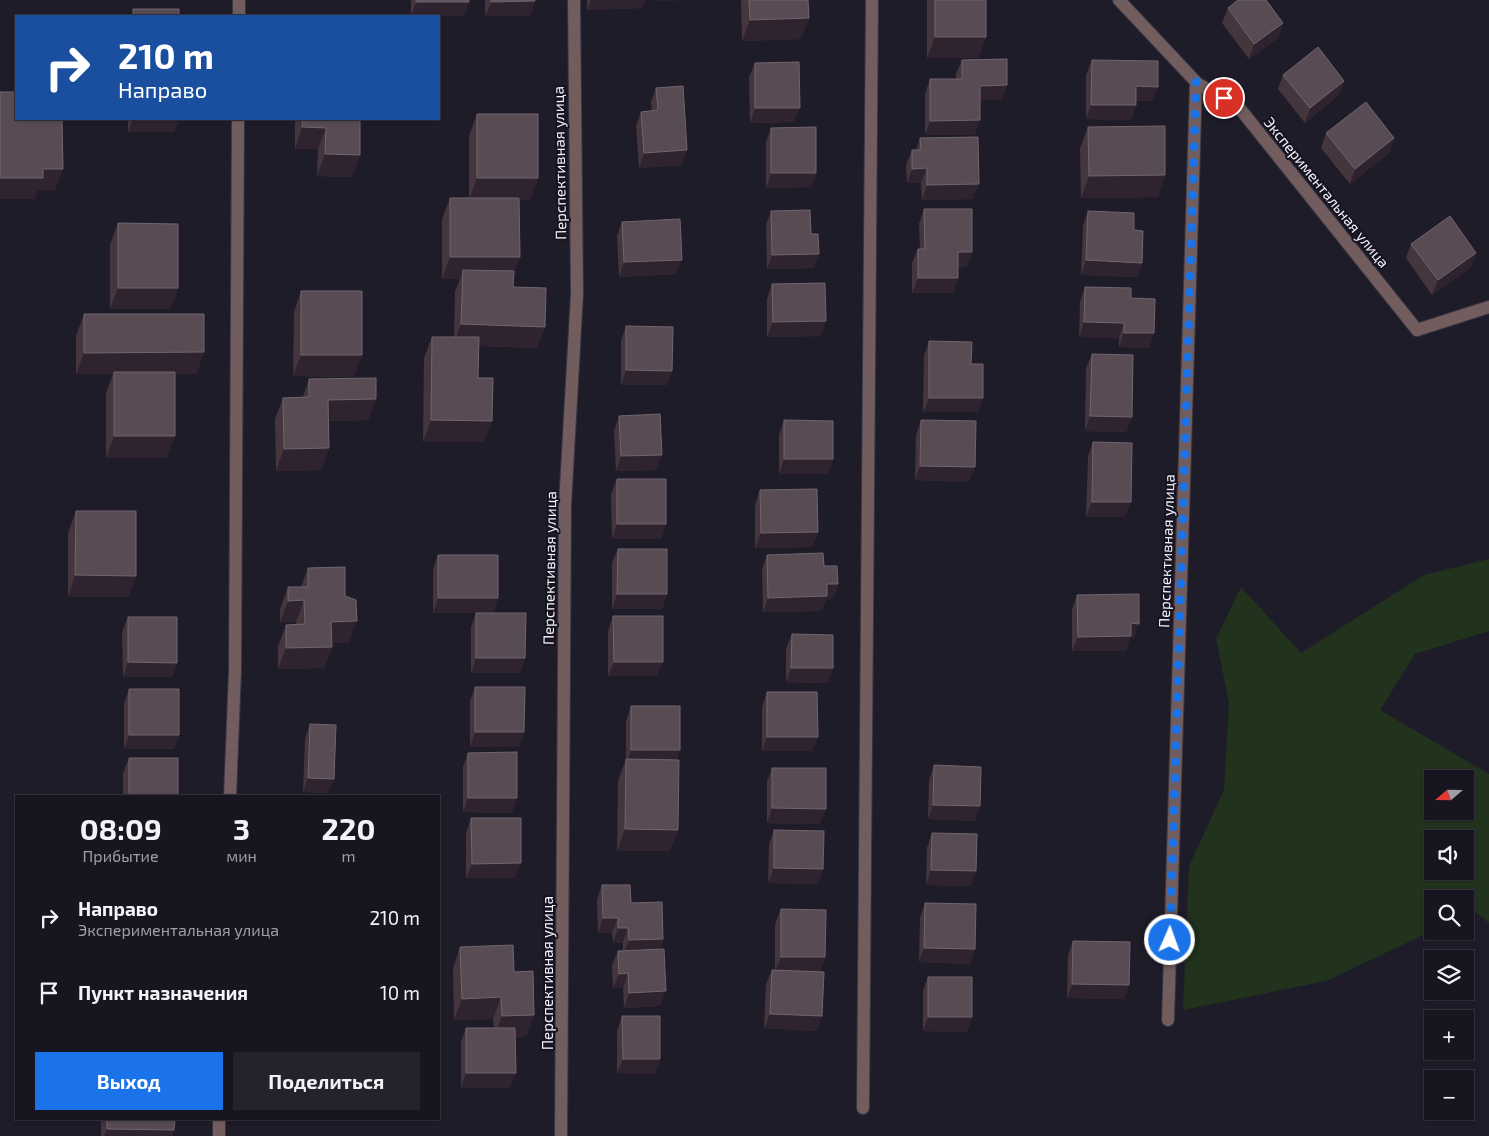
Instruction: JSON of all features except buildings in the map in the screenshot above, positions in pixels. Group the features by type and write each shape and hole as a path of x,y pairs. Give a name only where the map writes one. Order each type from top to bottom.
{"street":[{"path":"239,0 239,15"},
{"name":"Перспективная улица","path":"561,1136 565,505 577,294 574,0"},
{"path":"863,1108 872,0"},
{"name":"Экспериментальная улица","path":"1119,0 1196,82 1236,105 1417,330 1489,307"},
{"name":"Перспективная улица","path":"1168,1020 1196,82"},
{"path":"230,795 235,662 238,120"},
{"path":"219,1120 219,1136"}],"green space":[{"path":"1489,559 1489,631 1415,654 1380,710 1489,774 1489,923 1474,911 1474,890 1424,890 1424,935 1326,981 1183,1010 1189,866 1224,790 1229,703 1216,639 1241,587 1301,653 1424,575"}],"route":[{"path":"1170,940 1196,82 1224,98"}]}
